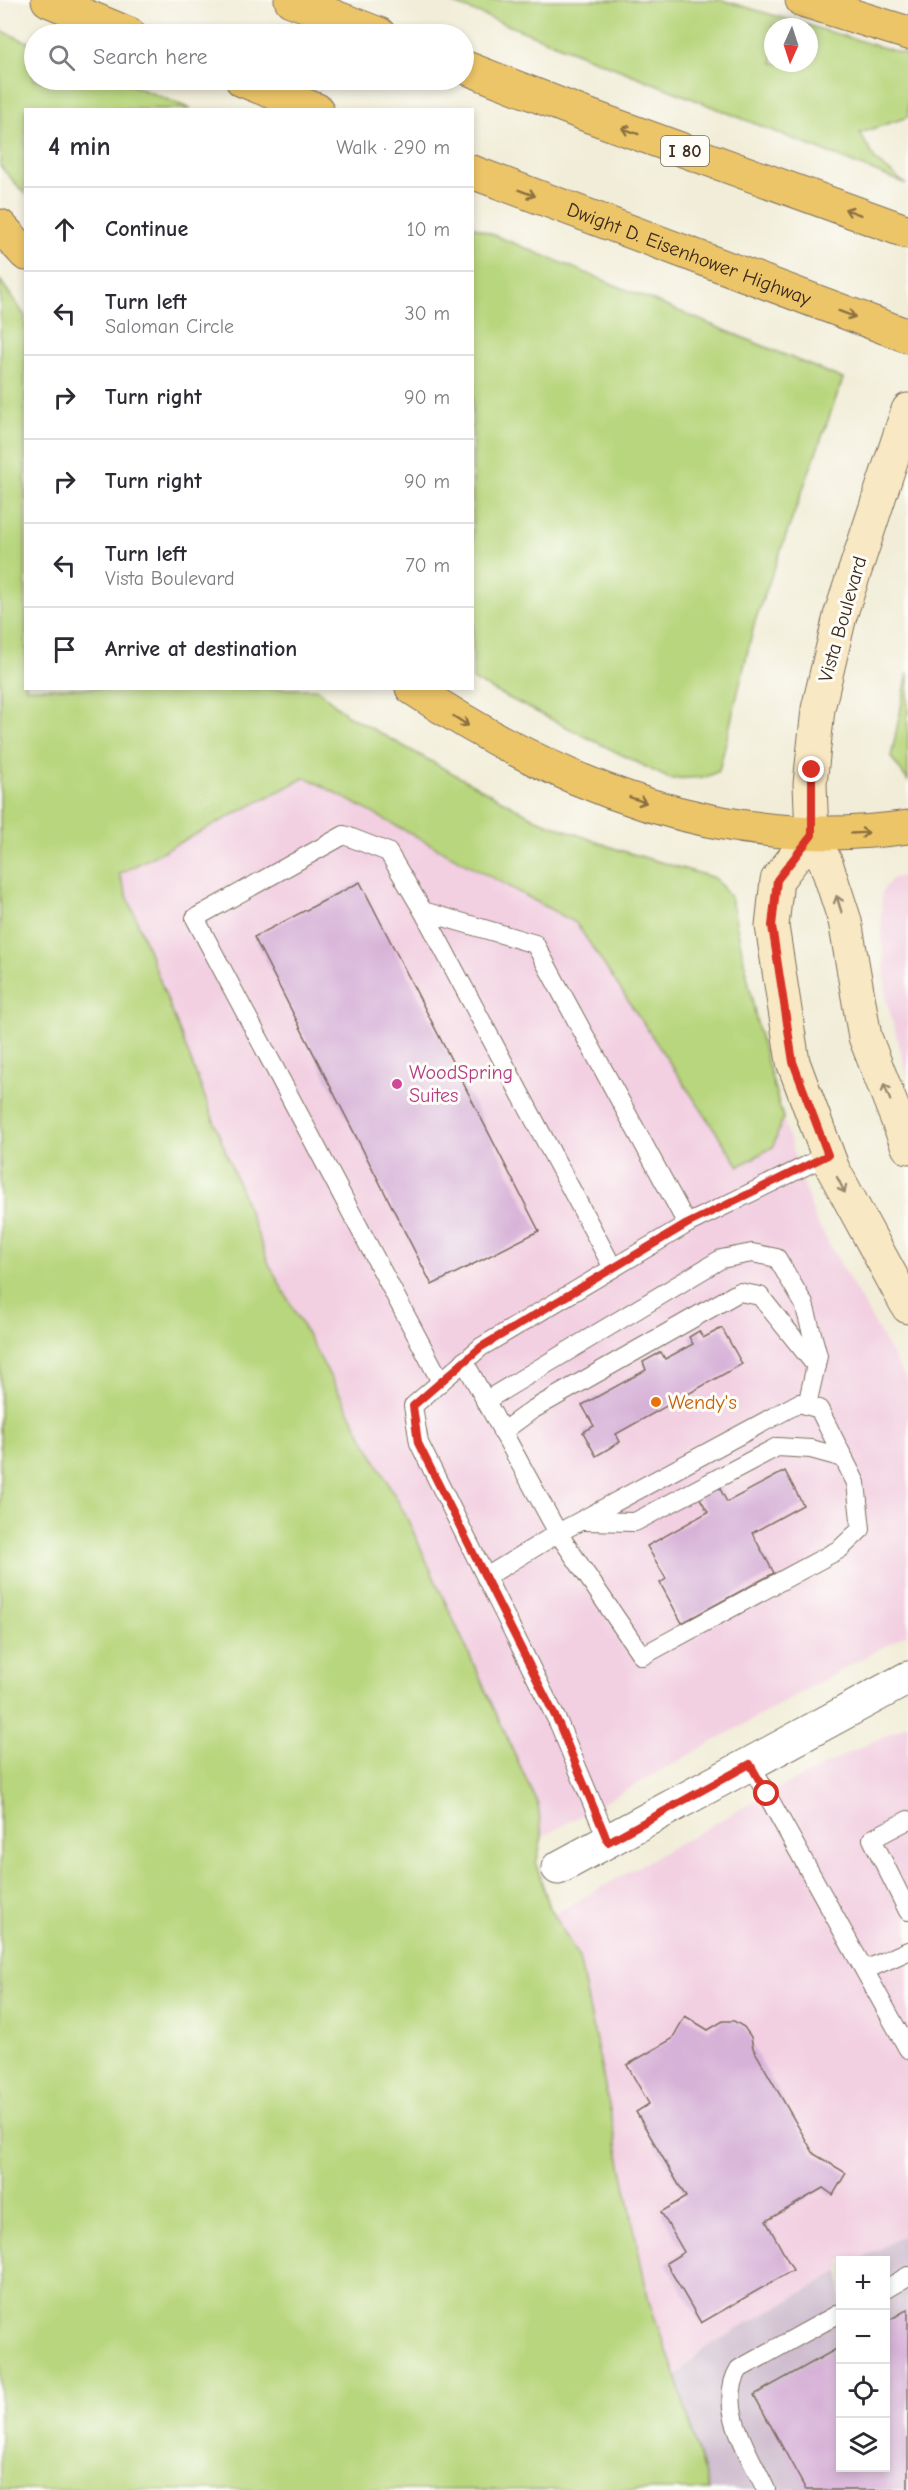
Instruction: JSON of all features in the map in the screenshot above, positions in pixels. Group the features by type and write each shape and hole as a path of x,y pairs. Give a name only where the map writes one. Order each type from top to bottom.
{"highway":[{"path":"48,0 105,24"},
{"path":"291,0 353,24"},
{"path":"802,0 908,33"},
{"name":"I 80","path":"474,72 908,232"},
{"path":"267,90 312,108"},
{"name":"Dwight D. Eisenhower Highway","path":"474,173 908,336"},
{"path":"0,226 24,252"},
{"path":"415,690 467,725 531,758 599,787 677,814 735,827 812,835 868,833 908,827"}],"main road":[{"name":"Vista Boulevard","path":"908,410 840,616 818,709 810,783 812,835 826,863 844,921 865,1037 908,1147"},
{"path":"812,835 777,880 772,926 793,1062 828,1155 873,1246 908,1307"}],"street":[{"path":"558,1868 908,1678"}],"lane":[{"path":"441,1382 195,918 344,836 388,852 423,910 613,1268"},
{"path":"423,910 536,944 687,1224"},
{"path":"608,1842 559,1724 418,1443 413,1406 481,1347 687,1224 828,1155"},
{"path":"486,1401 721,1259 752,1252 777,1258 804,1304 818,1356 807,1405"},
{"path":"502,1432 532,1410 739,1292 760,1296 816,1366"},
{"path":"464,1361 558,1533 642,1656 840,1549 861,1529 856,1483 844,1458 819,1409 799,1403 558,1533 486,1576"},
{"path":"581,1521 635,1522 777,1448 811,1449 844,1458"},
{"path":"750,1764 908,2049"},
{"path":"908,1820 872,1839 908,1911"},
{"path":"864,1970 908,1951"},
{"path":"890,2286 908,2276"},
{"path":"766,2490 734,2418 730,2398 732,2381 739,2368 836,2315"}],"shaded area":[{"path":"306,777 576,923 738,1166 773,1147 783,1118 815,1219 908,1383 908,1633 542,1837 538,1805 406,1516 269,1264 119,874"},
{"path":"908,874 908,1076 886,999 881,920 882,891 892,879"},
{"path":"908,1724 908,2233 866,2256 836,2256 836,2273 703,2349 676,2376 649,2302 554,1914 767,1794"},
{"path":"908,2233 908,2490 709,2490 676,2376 703,2349 836,2273 836,2472 890,2472 890,2256 866,2256"}],"green space":[{"path":"445,0 722,0 783,18 764,18 764,72 818,72 818,28 908,55 908,117 860,133 876,161 906,184"},
{"path":"0,30 24,41 24,90 144,90 189,108 24,108 24,193 0,166"},
{"path":"474,227 843,379 755,621 719,771 706,777 670,779 474,681"},
{"path":"0,280 24,315 24,690 318,690 347,715 536,819 619,850 715,878 731,898 759,1033 783,1118 773,1147 739,1166 576,923 306,777 119,874 269,1264 406,1516 538,1805 542,1837 536,1864 550,1908 579,1958 649,2302 676,2376 709,2490 0,2490"},
{"path":"908,673 908,781 891,757"}],"building":[{"name":"WoodSpring Suites","path":"360,882 539,1231 432,1285 254,937"},
{"path":"722,1328 742,1364 616,1434 620,1442 596,1456 583,1432 594,1426 582,1405 646,1370 643,1362 661,1352 665,1359 693,1344 689,1337 699,1331 703,1338"},
{"path":"785,1471 803,1505 752,1533 774,1573 682,1623 660,1583 666,1579 647,1546 708,1512 698,1495 718,1485 727,1502"},
{"path":"685,2016 708,2030 723,2021 734,2021 744,2027 751,2037 753,2048 814,2154 846,2173 833,2195 823,2188 766,2221 793,2270 701,2323 666,2263 684,2252 661,2212 686,2197 636,2112 649,2104 627,2065 672,2039"},
{"path":"908,2309 908,2490 806,2490 754,2395 836,2349 836,2472 890,2472 890,2320"}],"place":[{"name":"WoodSpring Suites","path":"397,1084"},
{"name":"Wendy's","path":"656,1402"}],"route":[{"path":"767,1794 750,1764 608,1842 559,1724 418,1443 413,1406 481,1347 687,1224 828,1155 793,1062 772,926 777,880 812,835 810,783 812,770"}]}
